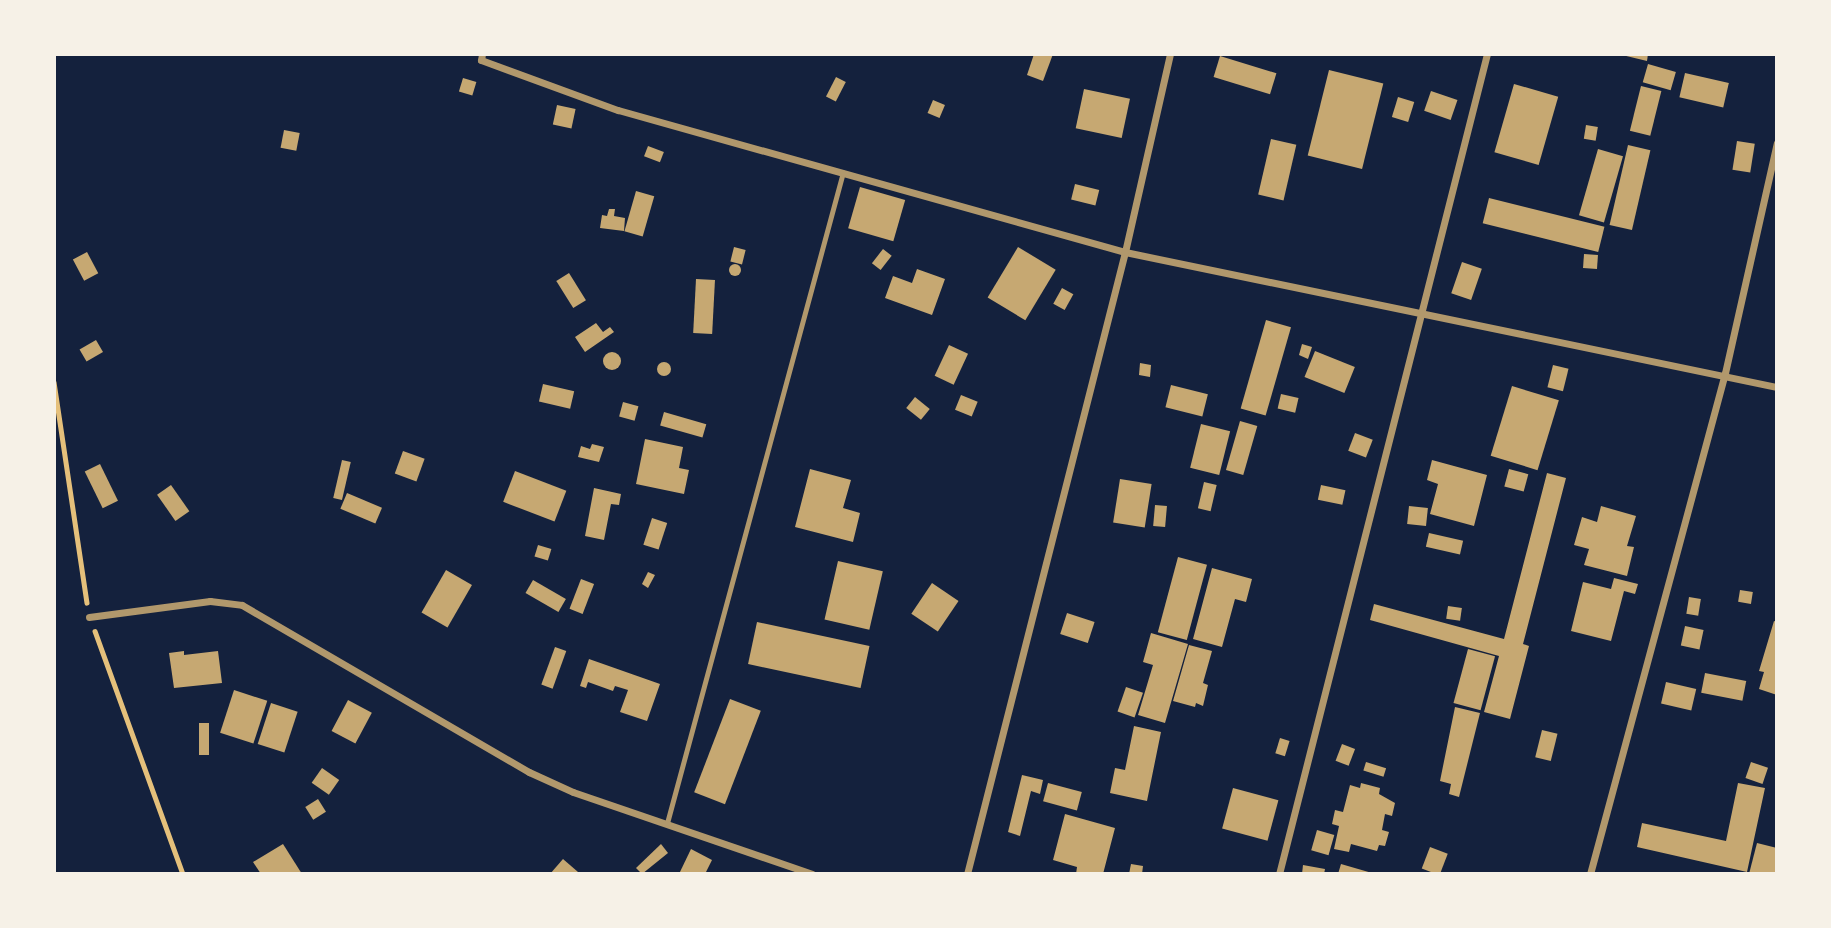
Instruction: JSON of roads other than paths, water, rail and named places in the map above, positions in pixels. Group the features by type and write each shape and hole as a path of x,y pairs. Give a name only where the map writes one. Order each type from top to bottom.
{"street":[{"path":"482,54 481,60 618,110 1125,252 1725,373 1777,387"},
{"path":"967,874 1125,252 1170,54"},
{"path":"1279,874 1487,54"},
{"path":"1590,874 1725,373 1777,143"},
{"path":"89,617 210,601 242,605 529,772 573,792 667,822 812,874"}],"lane":[{"path":"667,822 843,172"}]}
